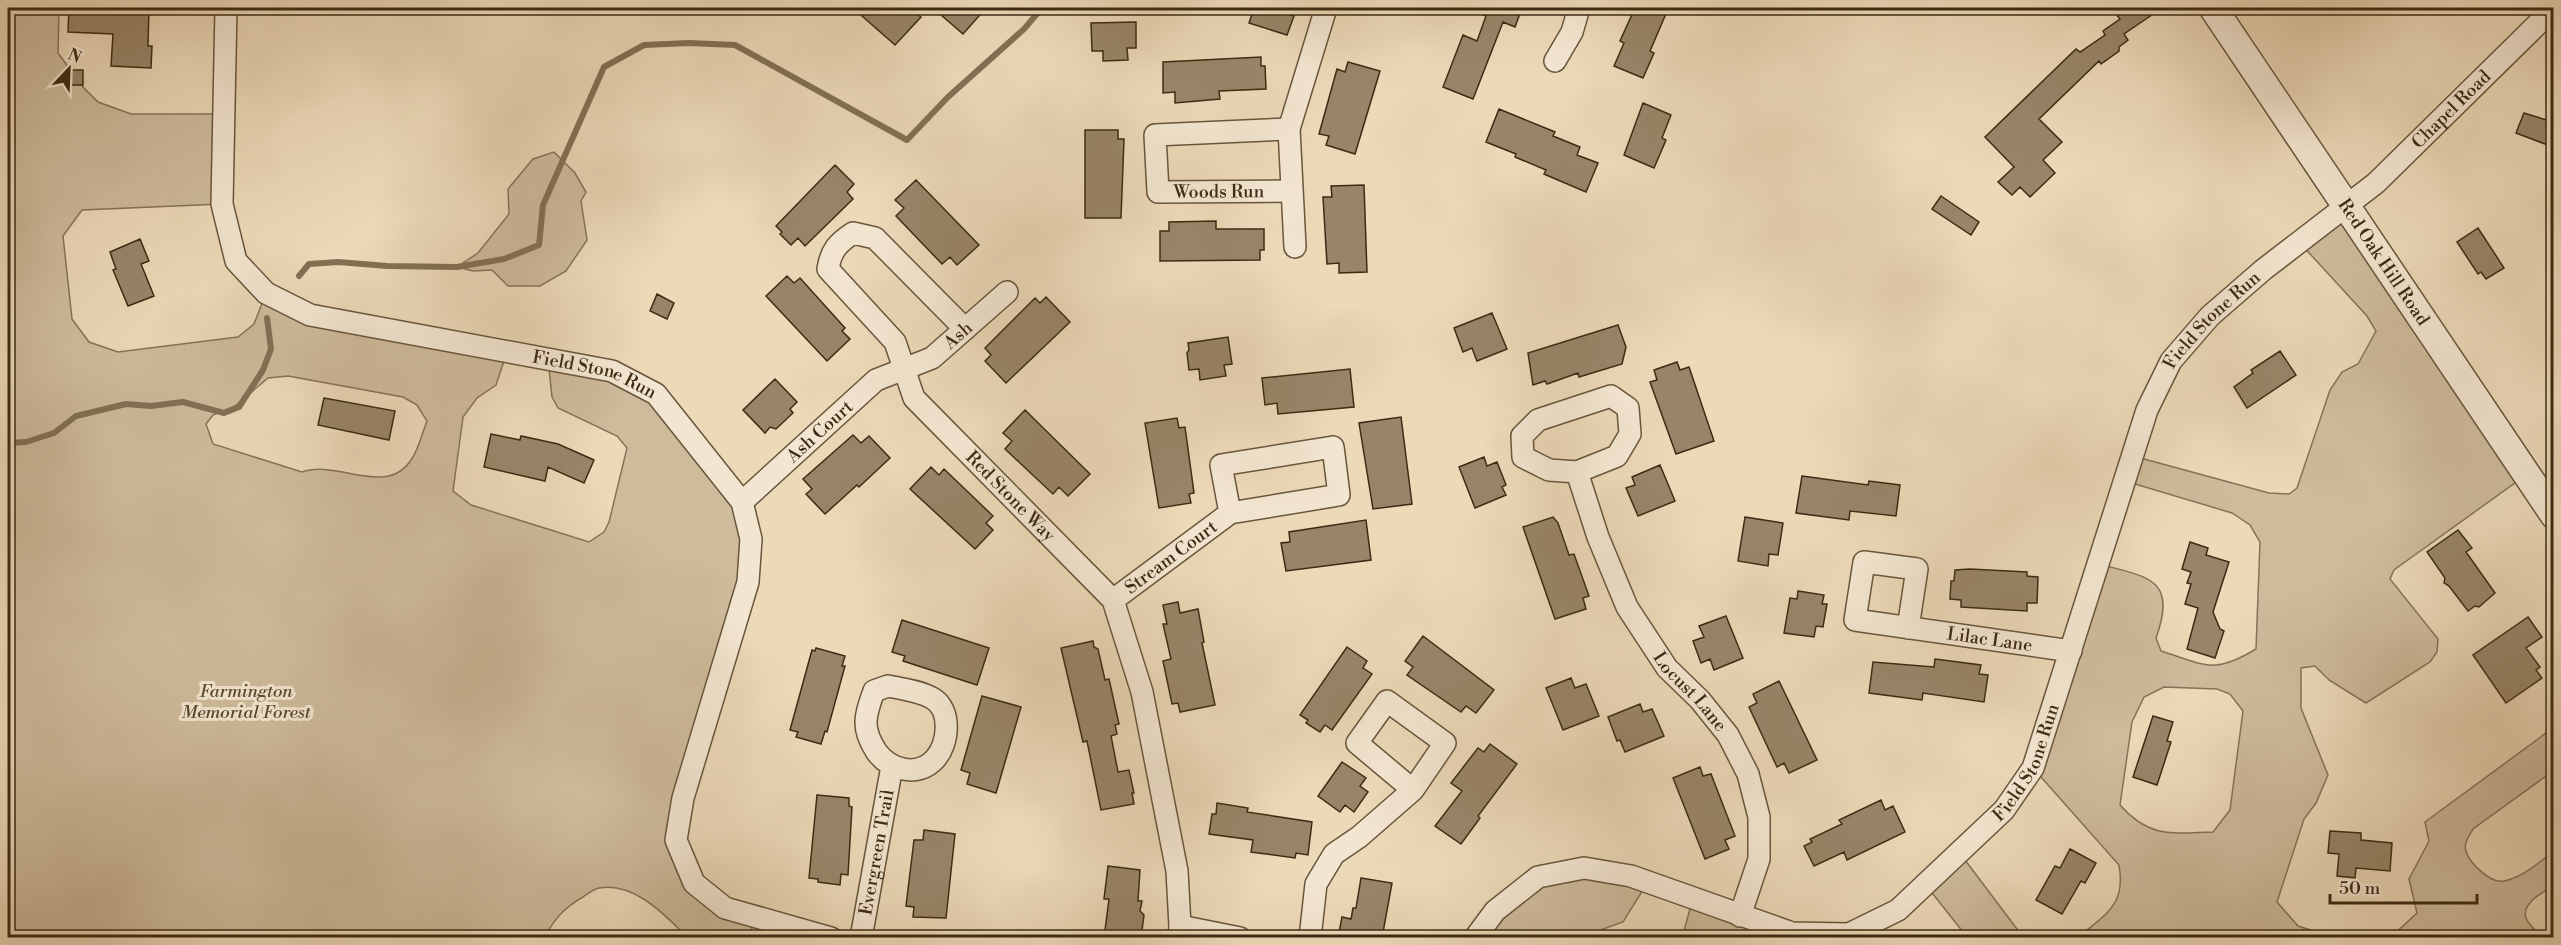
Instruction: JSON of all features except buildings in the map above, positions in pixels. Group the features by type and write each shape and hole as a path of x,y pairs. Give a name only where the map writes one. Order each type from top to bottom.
{"street":[{"name":"Field Stone Run","path":"226,8 222,204 236,261 266,293 310,315 612,371 656,394 742,502 751,539 748,582 683,798 676,840 694,883 725,908 831,938"},
{"name":"Woods Run","path":"1295,247 1289,129 1326,8"},
{"path":"1555,61 1572,32 1579,8"},
{"name":"Red Oak Hill Road","path":"2213,8 2553,516"},
{"name":"Chapel Road","path":"2347,207 2376,183 2553,8"},
{"name":"Woods Run","path":"1289,129 1155,135 1158,192 1291,191"},
{"name":"Field Stone Run","path":"1475,938 1495,911 1538,877 1584,868 1631,876 1792,933 1849,934 1898,910 2004,810 2033,768 2147,410 2171,361 2210,316 2263,270 2347,207"},
{"name":"Red Stone Way","path":"965,329 875,238 853,233 836,245 828,268 895,342 914,398 1113,600 1142,692 1177,871 1180,932"},
{"name":"Ash","path":"903,369 932,358 1007,292"},
{"name":"Ash Court","path":"742,502 876,380 903,369"},
{"path":"1611,396 1628,408 1630,434 1617,456 1578,472 1549,470 1523,457 1522,436 1538,420 1611,396"},
{"name":"Stream Court","path":"1113,600 1230,513 1339,495 1333,447 1221,465 1230,513"},
{"name":"Locust Lane","path":"1578,472 1598,537 1627,607 1667,668 1700,700 1728,735 1748,774 1759,817 1759,859 1740,916"},
{"name":"Lilac Lane","path":"1908,628 2072,651"},
{"name":"Evergreen Trail","path":"861,938 892,766"},
{"path":"1310,938 1316,884 1334,854 1359,837 1413,790"},
{"path":"1180,932 1240,938"}],"green space":[{"name":"Farmington Memorial Forest","path":"8,8 59,8 58,53 83,87 98,102 131,114 224,114 222,204 82,210 63,236 72,319 89,342 118,352 238,337 254,324 266,293 310,315 507,352 496,385 477,398 463,417 453,491 471,505 589,542 604,532 609,522 627,448 617,436 558,408 552,397 548,359 656,394 742,502 751,539 676,840 694,883 756,916 749,937 680,937 680,930 654,906 633,893 611,887 595,889 565,909 545,937 8,937","holes":["288,376 403,397 417,405 427,421 414,456 401,471 388,476 375,477 316,469 302,472 213,444 206,424 213,415 235,406 268,378"]},
{"path":"554,152 575,173 586,192 581,201 587,240 566,271 540,286 508,286 492,270 473,271 457,267 478,253 509,214 508,189 533,159"},
{"path":"2347,208 2526,475 2394,570 2390,579 2438,639 2437,652 2430,662 2366,703 2329,680 2315,666 2301,668 2301,708 2328,775 2316,803 2304,819 2277,902 2298,926 2333,937 2079,937 2112,907 2117,899 2120,890 2119,865 2033,768 2099,564 2143,577 2160,591 2163,603 2162,618 2156,638 2161,651 2199,663 2219,665 2256,649 2260,542 2250,525 2232,513 2125,481 2133,456 2269,493 2289,494 2297,488 2330,390 2342,372 2358,364 2376,331 2367,316 2300,243","holes":["2164,687 2217,689 2230,694 2243,711 2230,810 2213,832 2163,832 2142,824 2120,805 2132,722 2144,697"]},
{"path":"2553,728 2553,771 2473,829 2465,845 2468,856 2476,867 2487,876 2499,881 2524,873 2553,852 2553,886 2534,899 2525,913 2529,923 2542,937 2391,937 2417,913 2409,879 2429,841 2425,822"},
{"path":"1959,852 2023,937 1967,937 1925,884"},
{"path":"1584,868 1648,882 1623,922 1595,932 1588,937 1475,938 1538,877"},
{"path":"1693,898 1851,938 1682,938"}],"waterway":[{"path":"299,276 309,264 338,262 387,266 457,267 504,259 539,245 543,205 604,67 644,45 689,43 735,45 907,140 948,97 1024,29 1042,8"},
{"path":"8,443 26,442 54,433 76,416 126,404 151,406 183,402 224,413 239,407 263,370 271,349 267,318"}]}
